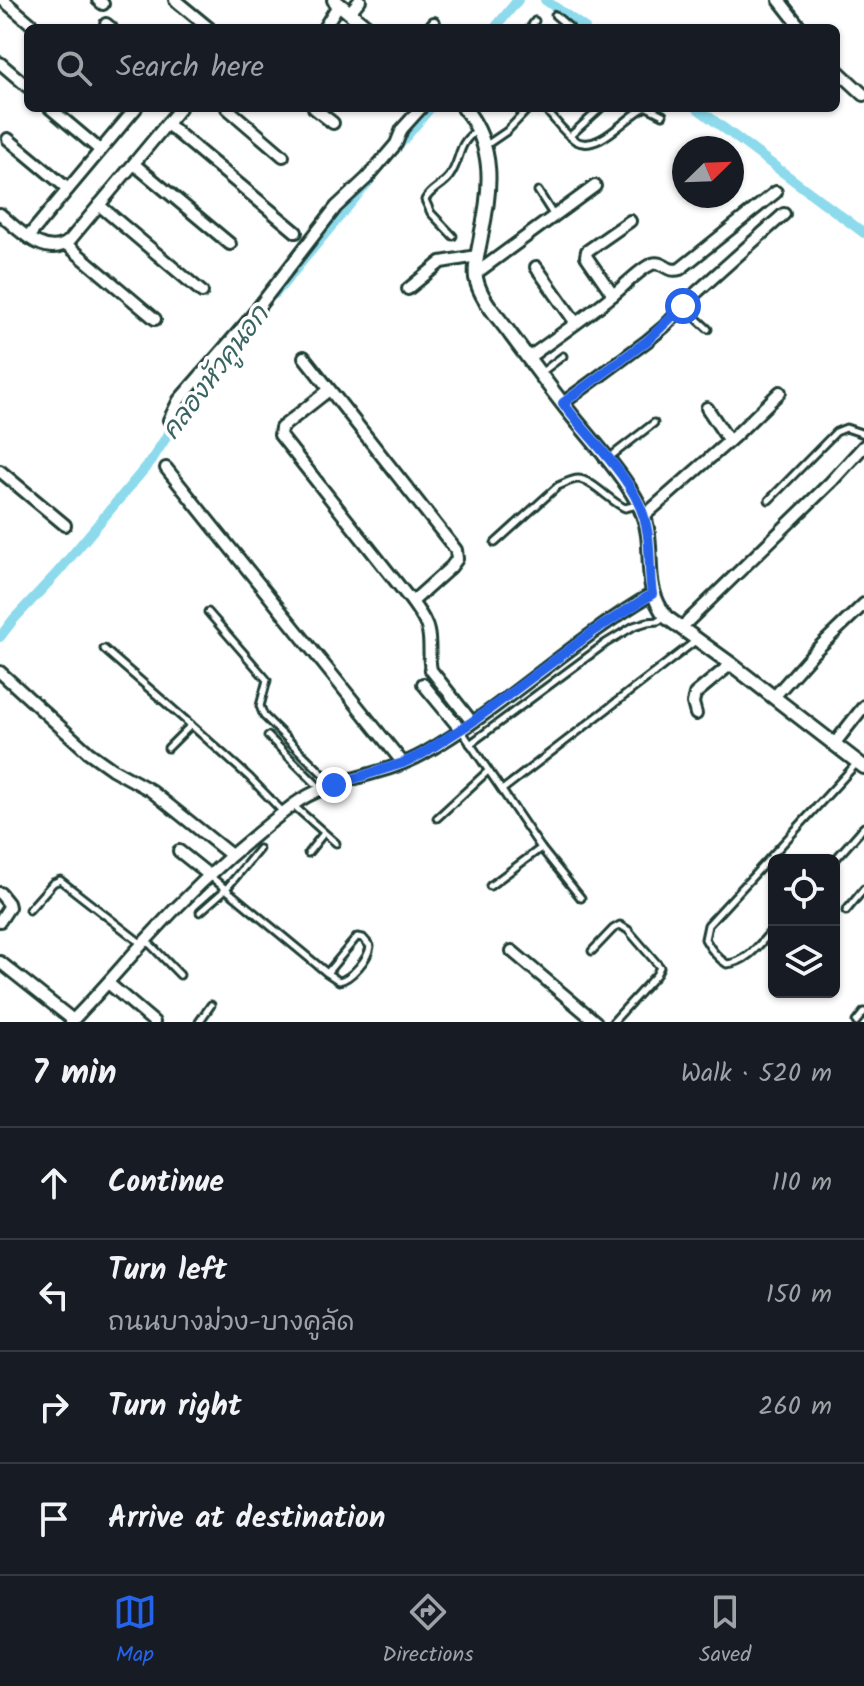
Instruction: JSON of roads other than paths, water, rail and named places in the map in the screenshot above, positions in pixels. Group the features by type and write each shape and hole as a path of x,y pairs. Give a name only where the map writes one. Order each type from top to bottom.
{"street":[{"path":"3,0 31,24"},
{"path":"175,0 204,24"},
{"path":"327,24 341,5 360,0"},
{"path":"779,0 798,24"},
{"path":"341,5 363,24"},
{"path":"0,63 24,84"},
{"path":"840,73 864,95"},
{"path":"55,112 100,150"},
{"path":"28,237 129,112"},
{"path":"0,214 28,237 52,248 66,244 177,112"},
{"path":"232,112 283,156"},
{"path":"319,112 333,123"},
{"path":"169,420 179,400 247,322 310,237 367,178 396,144 402,129 417,112"},
{"path":"467,112 479,129 490,170 475,274 478,286 528,358 608,458 642,510 648,533 652,594 666,617 861,765"},
{"path":"167,124 296,232"},
{"path":"8,139 68,189"},
{"path":"134,164 230,244"},
{"path":"475,274 595,186"},
{"path":"528,358 647,267 660,263 669,270 680,269 776,192"},
{"path":"99,205 202,292"},
{"path":"563,403 647,341 784,214"},
{"path":"613,295 586,256 587,251 630,221"},
{"path":"66,244 155,319"},
{"path":"408,289 441,262 477,256"},
{"path":"536,267 576,323"},
{"path":"304,357 456,550 457,559 451,567 412,602"},
{"path":"329,390 281,428 280,435 412,602 428,628 431,670 472,722"},
{"path":"642,510 729,441 780,392"},
{"path":"707,408 729,441"},
{"path":"681,628 864,446"},
{"path":"166,468 403,763"},
{"path":"0,471 65,525"},
{"path":"0,962 72,1021 209,875 288,809 321,789 422,754 461,730 594,631 652,594"},
{"path":"774,697 813,653 864,604"},
{"path":"696,714 693,703 695,694 731,664"},
{"path":"0,672 88,752 150,790 231,855"},
{"path":"423,684 461,730"},
{"path":"835,743 864,706"},
{"path":"179,851 209,875"},
{"path":"0,893 9,907 0,921"},
{"path":"512,951 596,1022"},
{"path":"108,983 153,1022"}],"lane":[{"path":"555,15 565,24"},
{"path":"484,146 507,131 525,112"},
{"path":"548,112 578,143 608,136 641,112"},
{"path":"570,136 597,112"},
{"path":"656,112 663,115"},
{"path":"453,236 431,213 426,205 426,195 447,180 461,146 467,137 479,129"},
{"path":"538,191 554,216"},
{"path":"683,306 708,329"},
{"path":"541,373 563,356"},
{"path":"608,458 654,423"},
{"path":"769,500 836,432 846,428 864,434"},
{"path":"495,543 558,486 568,481 577,479 588,482 625,508 642,510"},
{"path":"208,612 267,680 260,706 264,716 334,785"},
{"path":"470,744 606,643 634,626 666,617"},
{"path":"502,790 698,639"},
{"path":"104,649 249,777 336,843"},
{"path":"168,748 191,725"},
{"path":"461,730 541,848 581,898"},
{"path":"268,736 321,789"},
{"path":"768,935 750,955 738,963 727,964 710,949 705,939 708,925 861,765"},
{"path":"437,818 488,771"},
{"path":"840,855 864,827"},
{"path":"308,853 324,833"},
{"path":"490,886 541,848"},
{"path":"200,912 226,889 259,849"},
{"path":"209,875 327,973 339,981 344,981 368,956 370,946 363,938 357,937 327,973"},
{"path":"29,910 53,883 60,880 144,942 180,975"},
{"path":"846,911 864,889"},
{"path":"592,951 620,925 660,967 613,1022"},
{"path":"199,1022 211,1005"},
{"path":"856,1022 864,1012"}],"waterway":[{"name":"คลองหัวคูนอก","path":"498,24 518,0"},
{"path":"545,0 579,24"},
{"name":"คลองหัวคูนอก","path":"395,150 427,112"},
{"path":"702,112 864,233"},
{"name":"คลองหัวคูนอก","path":"275,294 370,180"},
{"name":"คลองหัวคูนอก","path":"0,637 151,461 193,395 240,338"}]}
